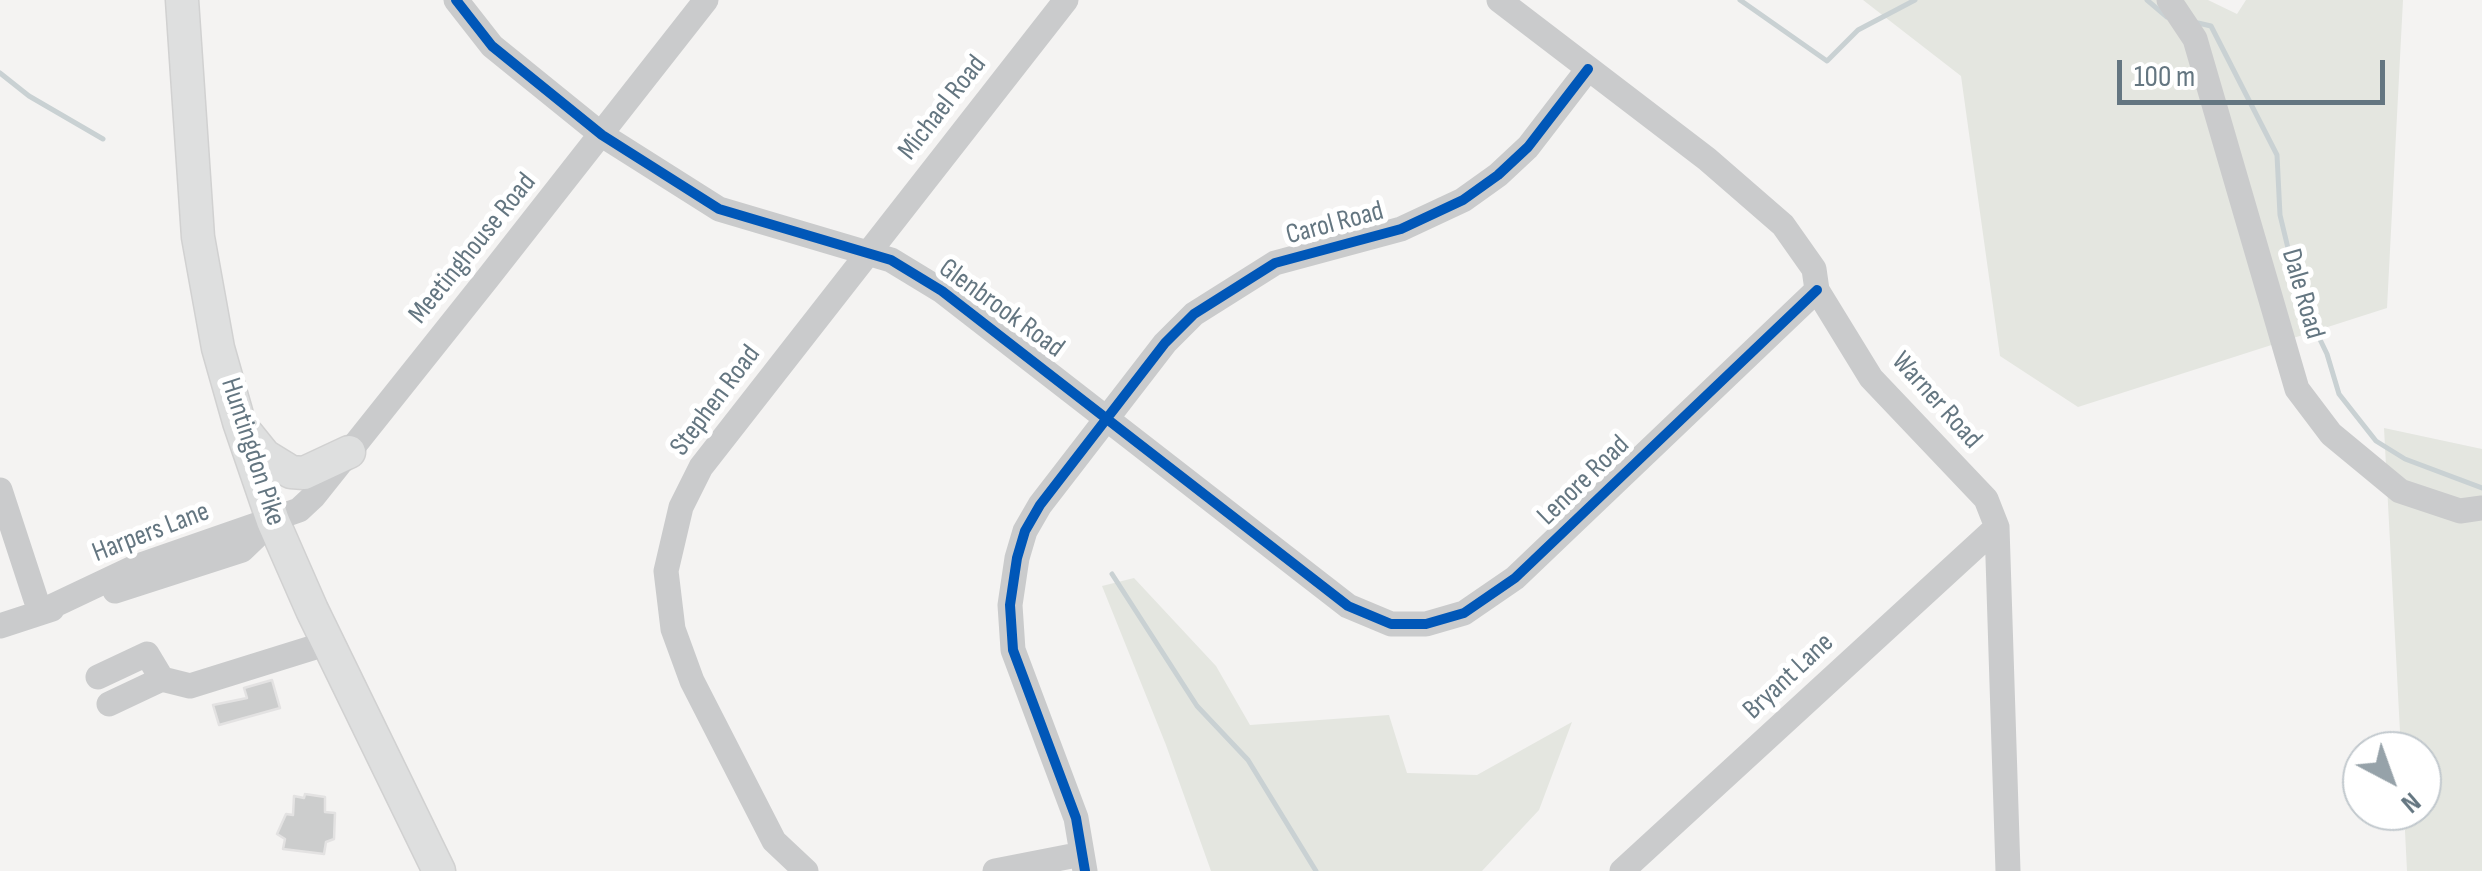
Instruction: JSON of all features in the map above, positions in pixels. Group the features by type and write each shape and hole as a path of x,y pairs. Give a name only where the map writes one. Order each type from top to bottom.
{"main road":[{"name":"Huntingdon Pike","path":"182,0 198,237 218,348 238,422 273,521 439,871"},
{"path":"238,422 265,456 287,470 304,473 349,452"}],"street":[{"name":"Glenbrook Road","path":"456,0 492,46 602,135 719,210 891,260 942,291 1348,606"},
{"name":"Meetinghouse Road","path":"273,521 299,510 349,452 706,0"},
{"name":"Michael Road","path":"869,253 1066,0"},
{"name":"Warner Road","path":"1499,0 1707,159 1782,225 1814,269 1817,290 1871,378 1986,499 1996,527 2008,871"},
{"name":"Dale Road","path":"2169,0 2195,38 2297,389 2332,434 2400,491 2460,512 2482,508"},
{"name":"Carol Road","path":"1084,863 1076,818 1013,650 1010,606 1017,558 1025,531 1040,505 1164,344 1194,314 1275,263 1401,229 1434,216 1487,184 1528,146 1588,69"},
{"name":"Stephen Road","path":"806,871 774,841 692,682 673,629 666,571 681,507 701,467 869,253"},
{"name":"Lenore Road","path":"1348,606 1392,624 1426,624 1475,606 1515,578 1817,290"},
{"path":"0,490 40,612"},
{"name":"Harpers Lane","path":"0,626 242,550 273,521"},
{"name":"Bryant Lane","path":"1622,871 1996,527"},
{"path":"109,704 162,679 190,686 328,643"},
{"path":"98,677 147,654 162,679"},
{"path":"995,871 1084,863"}],"shaded area":[{"path":"1863,0 2208,0 2237,14 2246,0 2403,0 2387,308 2078,407 2000,356 1961,76"},
{"path":"2384,428 2482,449 2482,871 2407,871 2405,831 2442,831 2442,731 2400,731"},
{"path":"1134,578 1216,666 1250,725 1389,715 1407,773 1477,775 1572,722 1539,810 1482,871 1211,871 1102,586"}],"building":[{"path":"272,680 280,708 219,725 213,705 247,698 244,688"},
{"path":"305,794 325,797 325,812 335,813 334,839 326,842 324,854 283,849 285,839 277,834 286,814 293,815 294,796 304,798"}],"waterway":[{"path":"1740,0 1827,61 1858,30 1915,0"},
{"path":"2147,0 2167,17"},
{"path":"2198,23 2211,26 2277,155 2280,215 2300,298 2327,354 2339,394 2376,441 2405,459 2482,488"},
{"path":"0,73 29,96 103,139"},
{"path":"1112,574 1197,706 1248,760 1316,871"}],"cycle path":[{"path":"456,0 492,46 602,135 719,209 891,260 942,291 1348,606 1391,624 1426,624 1464,613 1515,578 1817,290"},
{"path":"1085,871 1076,818 1013,650 1010,605 1017,558 1025,531 1040,505 1165,343 1194,314 1275,263 1401,229 1463,200 1528,147 1588,69"}]}
